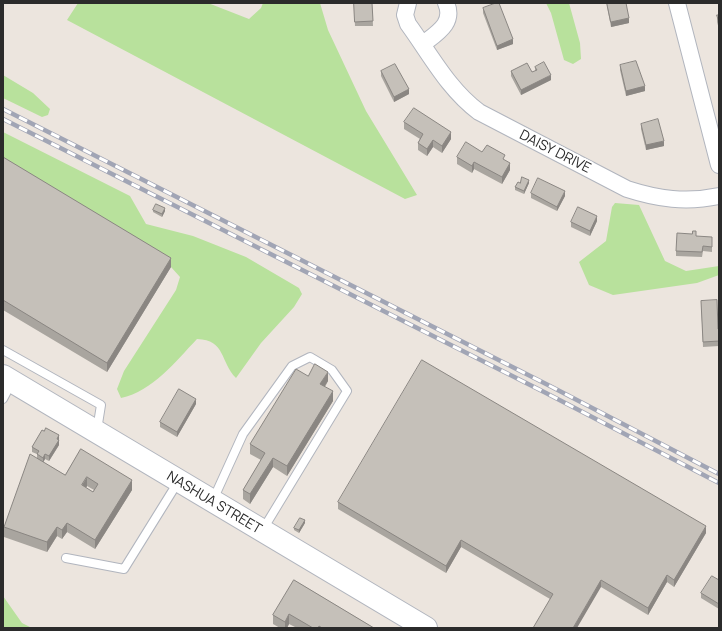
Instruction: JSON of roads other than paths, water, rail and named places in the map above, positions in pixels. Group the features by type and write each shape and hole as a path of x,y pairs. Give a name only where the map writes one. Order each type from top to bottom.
{"main road":[{"name":"NASHUA STREET","path":"6,386 96,433 426,628"}],"street":[{"name":"DAISY DRIVE","path":"408,3 406,19 453,89 479,112 626,189 650,197 676,200 701,200 719,196"},
{"path":"423,44 445,26 449,12 446,3"},
{"path":"677,3 713,113 719,165"}],"lane":[{"path":"3,350 101,405 96,433"},
{"path":"212,502 243,434 292,366 310,357 332,370 347,391 262,531"},
{"path":"66,558 124,569 178,482"}],"railway":[{"path":"3,109 550,386 719,474"},
{"path":"3,119 546,393 719,483"}]}
